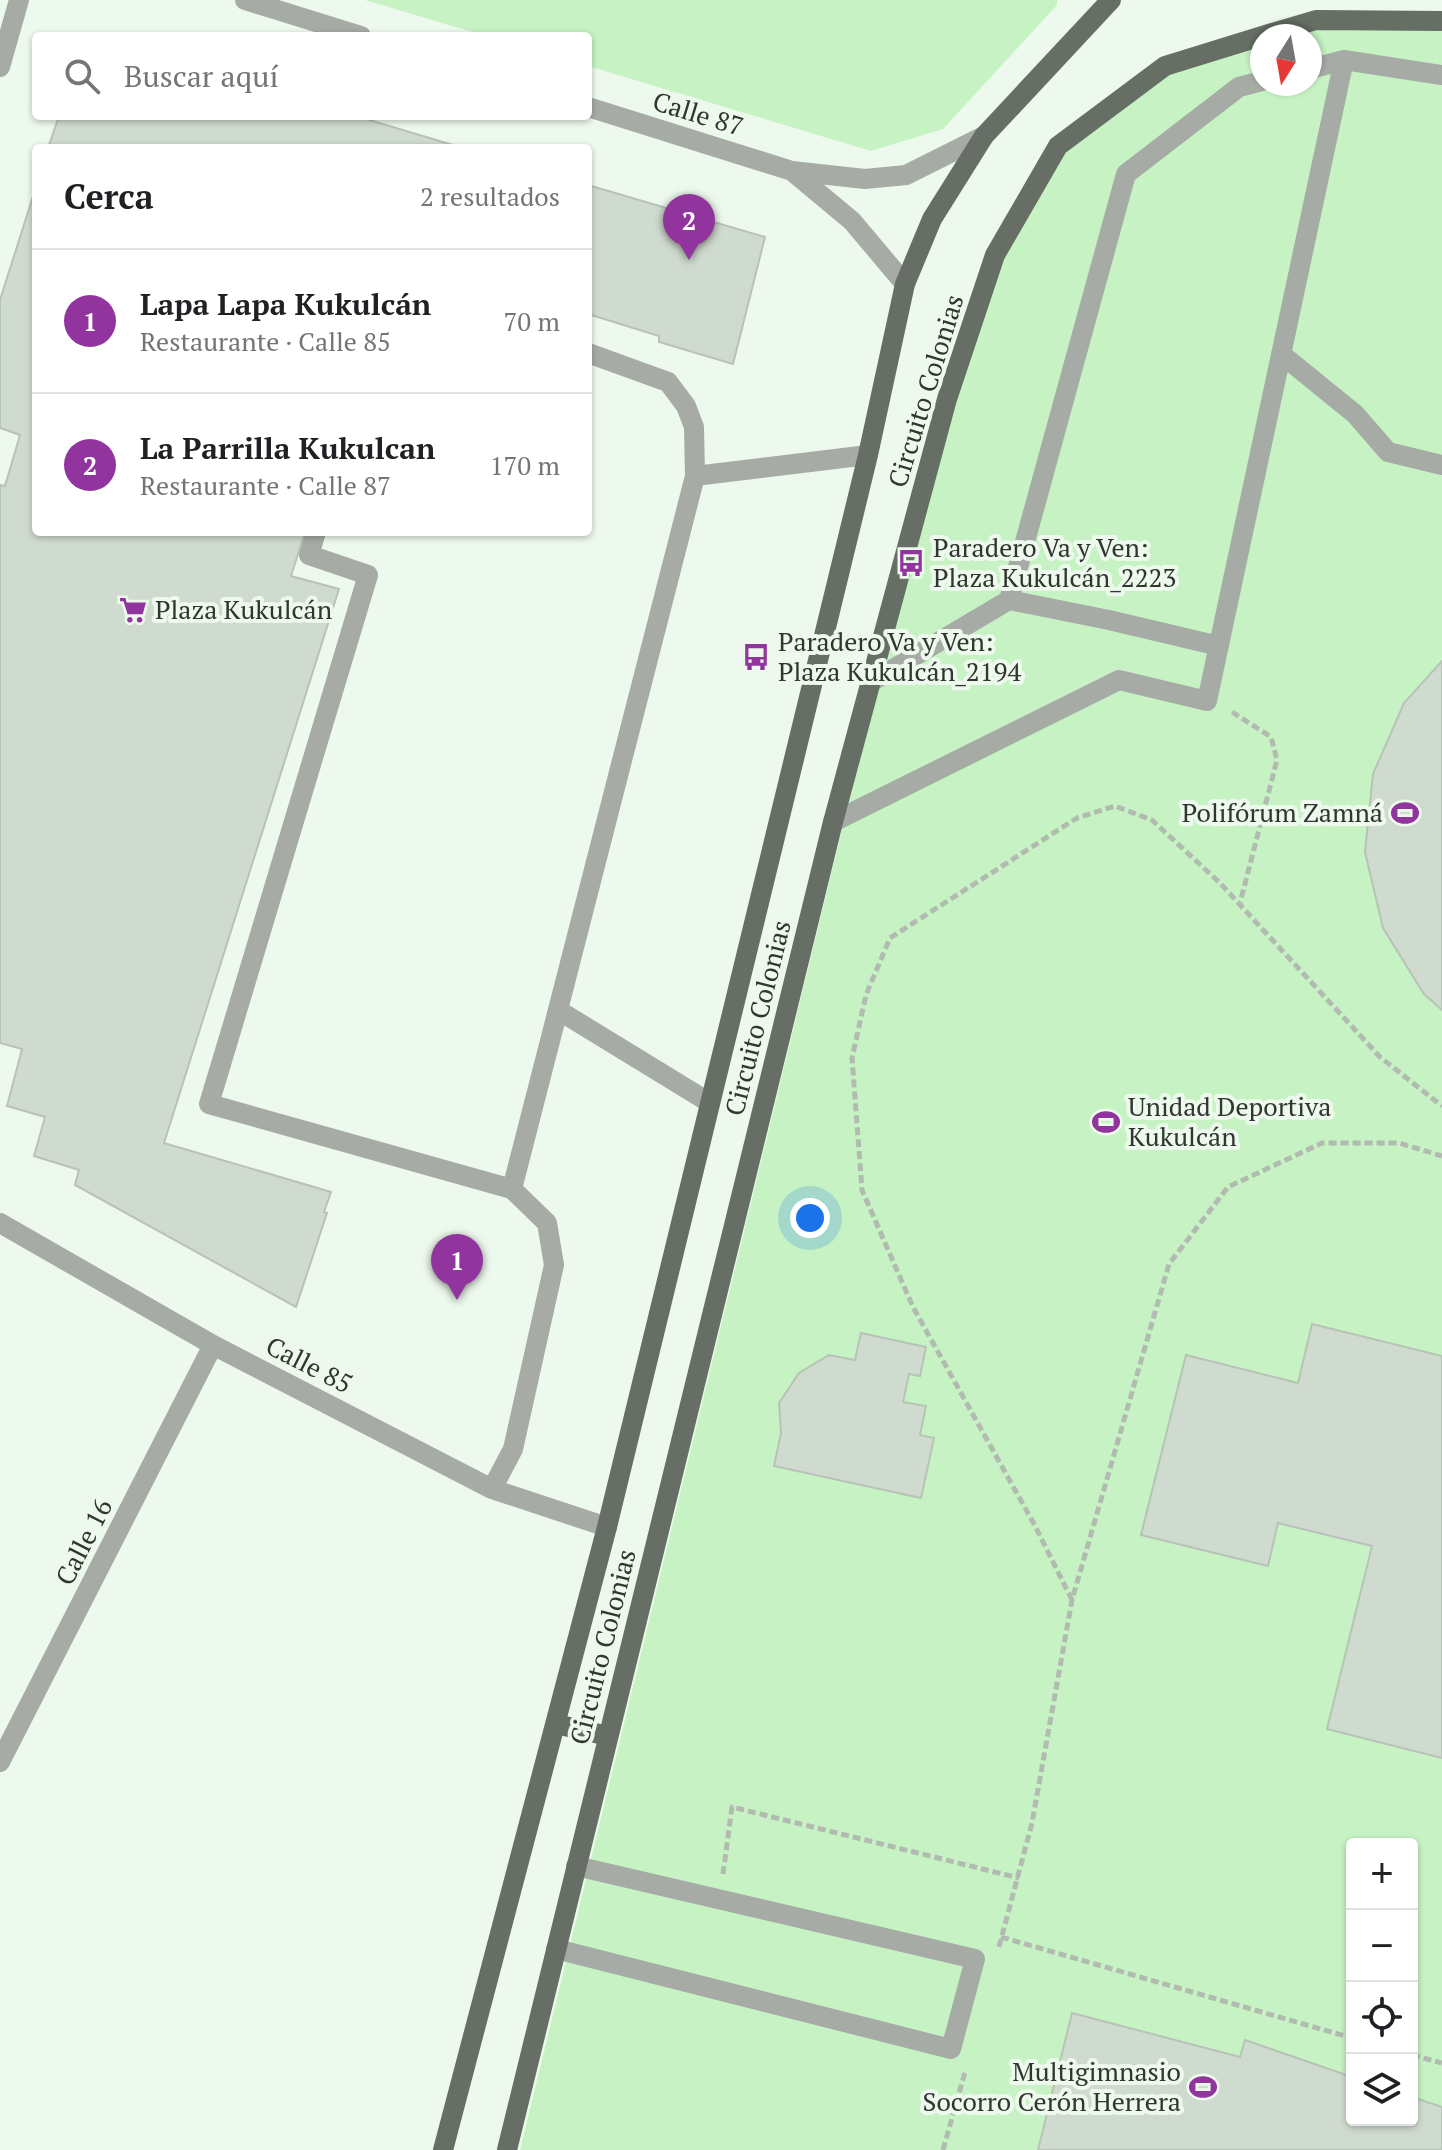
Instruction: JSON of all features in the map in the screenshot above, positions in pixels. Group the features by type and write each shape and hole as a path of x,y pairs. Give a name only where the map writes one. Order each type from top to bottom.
{"main road":[{"name":"Circuito Colonias","path":"443,2150 607,1527 868,455 905,284 932,219 984,136 1111,0"},
{"name":"Circuito Colonias","path":"1302,24 1316,20 1442,21"},
{"name":"Circuito Colonias","path":"507,2150 833,822 947,399 995,255 1058,146 1165,66 1250,40"},
{"path":"556,1724 608,1736"}],"street":[{"path":"0,67 19,0"},
{"path":"245,0 348,32"},
{"path":"833,822 1119,680 1207,701 1344,60"},
{"path":"1322,66 1344,60 1442,75"},
{"path":"1009,600 1126,174 1239,87 1250,84"},
{"name":"Calle 87","path":"592,108 792,171 865,179 906,175 984,136"},
{"name":"Calle 87","path":"792,171 852,221 905,284"},
{"path":"512,1189 695,476 694,427 686,406 668,382 592,354"},
{"path":"1281,354 1355,414 1388,452 1442,465"},
{"path":"695,476 868,455"},
{"path":"315,536 309,555 368,575 209,1104 512,1189 547,1223 554,1265 513,1449 492,1489"},
{"path":"871,682 1009,600 1219,646"},
{"path":"558,1010 710,1103"},
{"name":"Calle 85","path":"0,1223 213,1345 492,1489 607,1527"},
{"name":"Calle 16","path":"0,1762 213,1345"},
{"path":"556,1949 951,2049 975,1959 576,1866"}],"path":[{"path":"1207,701 1245,718 1271,737 1277,760 1240,904"},
{"path":"1072,1600 1034,1524 913,1307 862,1190 852,1058 866,995 890,938 1077,818 1115,806 1152,820 1240,904 1380,1057 1442,1106"},
{"path":"997,1952 1032,1823 1072,1600 1169,1264 1228,1187 1322,1143 1399,1143 1442,1156"},
{"path":"720,1899 732,1807 1019,1878"},
{"path":"1001,1937 1346,2036"},
{"path":"1418,2057 1442,2063"},
{"path":"943,2150 968,2059"}],"green space":[{"path":"365,0 1057,0 1057,5 943,129 871,151 592,67 592,32 473,32"},
{"name":"Unidad Deportiva Kukulcán","path":"1316,20 1442,21 1442,2150 520,2150 947,399 995,255 1058,146 1165,66 1250,40 1250,96 1322,96 1322,24 1302,24"}],"building":[{"path":"58,120 369,120 450,144 49,144"},
{"path":"592,186 765,237 733,364 659,342 659,336 592,315"},
{"path":"32,200 32,536 304,536 291,576 339,589 164,1143 331,1192 296,1307 75,1185 79,1170 34,1156 45,1117 7,1106 22,1049 0,1043 0,485 5,486 20,435 0,428 0,300"},
{"name":"Polifórum Zamná","path":"1442,661 1442,1010 1424,994 1383,928 1365,852 1373,774 1404,703"},
{"path":"1312,1324 1442,1356 1442,1758 1327,1729 1372,1546 1278,1523 1268,1566 1141,1535 1186,1355 1298,1383"},
{"path":"861,1333 926,1347 920,1376 909,1374 903,1402 926,1406 920,1435 934,1438 921,1498 774,1466 781,1433 779,1403 799,1373 829,1355 855,1360"},
{"name":"Multigimnasio Socorro Cerón Herrera","path":"1072,2013 1240,2057 1245,2040 1346,2075 1346,2126 1418,2126 1418,2099 1442,2107 1442,2150 1038,2150"}],"place":[{"name":"La Parrilla Kukulcan","path":"689,260"},
{"name":"Paradero Va y Ven: Plaza Kukulcán_2223","path":"911,563"},
{"name":"Plaza Kukulcán","path":"133,610"},
{"name":"Paradero Va y Ven: Plaza Kukulcán_2194","path":"756,657"},
{"name":"Polifórum Zamná","path":"1405,813"},
{"name":"Unidad Deportiva Kukulcán","path":"1106,1122"},
{"name":"Lapa Lapa Kukulcán","path":"457,1300"},
{"name":"Multigimnasio Socorro Cerón Herrera","path":"1203,2087"}]}
